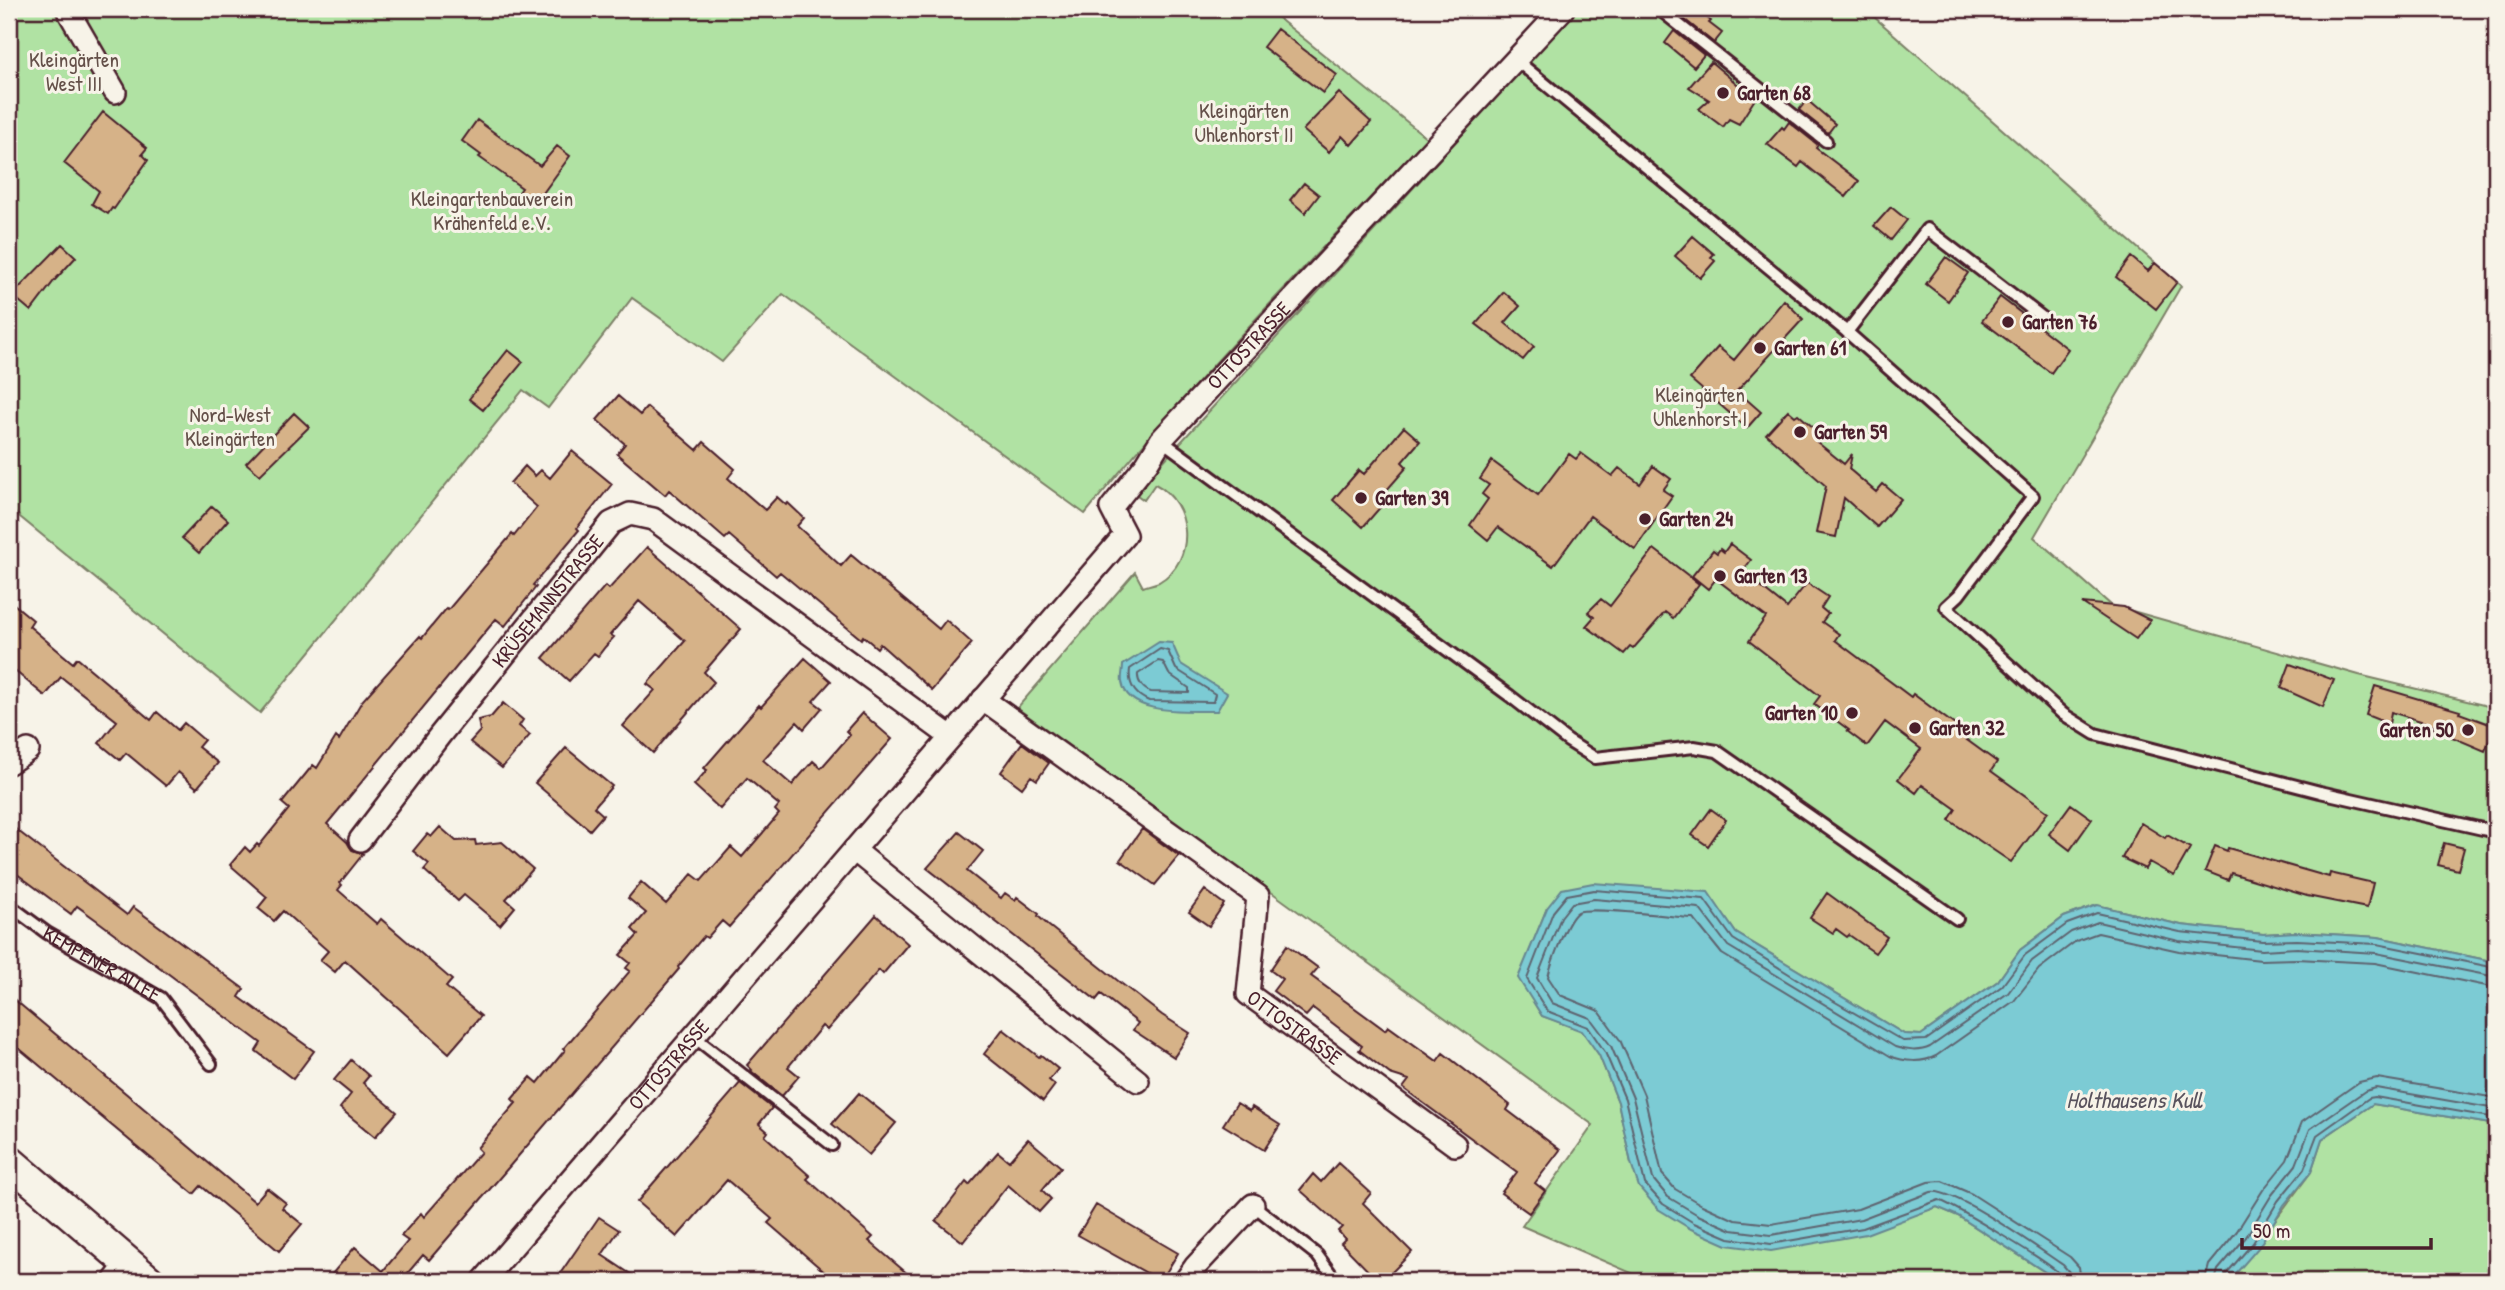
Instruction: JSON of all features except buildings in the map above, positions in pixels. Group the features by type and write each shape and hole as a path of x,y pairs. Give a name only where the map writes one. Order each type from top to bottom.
{"street":[{"path":"67,9 115,92"},
{"name":"OTTOSTRASSE","path":"483,1281 1125,535 1111,508 1147,463 1161,440 1563,9"},
{"name":"KRÜSEMANNSTRASSE","path":"360,840 440,735 611,523 629,514 653,519 951,737"},
{"name":"OTTOSTRASSE","path":"983,699 1258,896 1248,994 1455,1145"},
{"path":"9,763 28,750"},
{"path":"854,849 1138,1081"},
{"path":"9,1161 130,1276"},
{"path":"1185,1281 1253,1205"}],"lane":[{"path":"1659,9 1826,141"},
{"path":"1516,60 1847,332 2033,496 1959,595 1947,607 2063,714 2095,734 2320,792 2496,832"},
{"path":"1847,332 1927,229 2043,318"},
{"path":"1161,440 1595,758 1694,747 1717,751 1957,919"},
{"name":"KEMPENER ALLEE","path":"9,905 47,933 161,998 211,1064"},
{"path":"694,1036 832,1145"},
{"path":"1253,1205 1317,1255 1336,1281"}],"green space":[{"path":"9,9 1267,9 1427,138 1209,369 1085,514 783,294 722,362 632,298 548,408 523,390 260,713 9,508"},
{"name":"Kleingärten Uhlenhorst I","path":"1577,9 1865,9 2181,286 2034,537 2111,605 2359,675 2496,708 2496,962 2378,937 2297,932 2263,934 2181,925 2097,905 2064,917 2020,950 1998,981 1921,1035 1904,1034 1736,933 1708,893 1663,890 1547,908 1519,978 1542,1016 1582,1030 1599,1055 1618,1102 1631,1163 1906,1218 1937,1207 1958,1216 2059,1281 1650,1281 1522,1226 1593,1125 1017,708 1135,572 1143,587 1159,582 1180,560 1185,532 1177,504 1155,484 1144,500 1137,495 1159,466"},
{"path":"2373,1104 2496,1125 2496,1281 2217,1281 2231,1279 2311,1172 2322,1139"}],"water":[{"path":"1159,642 1172,643 1181,664 1227,693 1217,711 1162,709 1136,701 1127,693 1122,682 1123,665"},
{"name":"Holthausens Kull","path":"1593,883 1708,892 1736,933 1904,1034 1921,1035 1998,981 2020,950 2064,917 2097,905 2181,925 2263,934 2297,932 2378,937 2496,962 2496,1125 2373,1104 2322,1139 2311,1172 2284,1205 2259,1247 2231,1279 2059,1281 1958,1216 1937,1207 1866,1234 1771,1251 1727,1245 1691,1229 1658,1209 1639,1187 1618,1102 1599,1055 1582,1031 1542,1016 1518,978 1547,908 1562,889"}],"place":[{"name":"Garten 68","path":"1723,93"},
{"name":"Garten 76","path":"2008,322"},
{"name":"Garten 61","path":"1760,348"},
{"name":"Garten 59","path":"1800,432"},
{"name":"Garten 39","path":"1361,498"},
{"name":"Garten 24","path":"1645,519"},
{"name":"Garten 13","path":"1720,576"},
{"name":"Garten 10","path":"1852,713"},
{"name":"Garten 32","path":"1915,728"},
{"name":"Garten 50","path":"2468,730"}],"park label":[{"name":"Kleingärten West III","path":"74,72"},
{"name":"Kleingärten Uhlenhorst II","path":"1244,123"},
{"name":"Kleingartenbauverein Krähenfeld e.V.","path":"492,211"},
{"name":"Nord-West Kleingärten","path":"230,427"}]}
